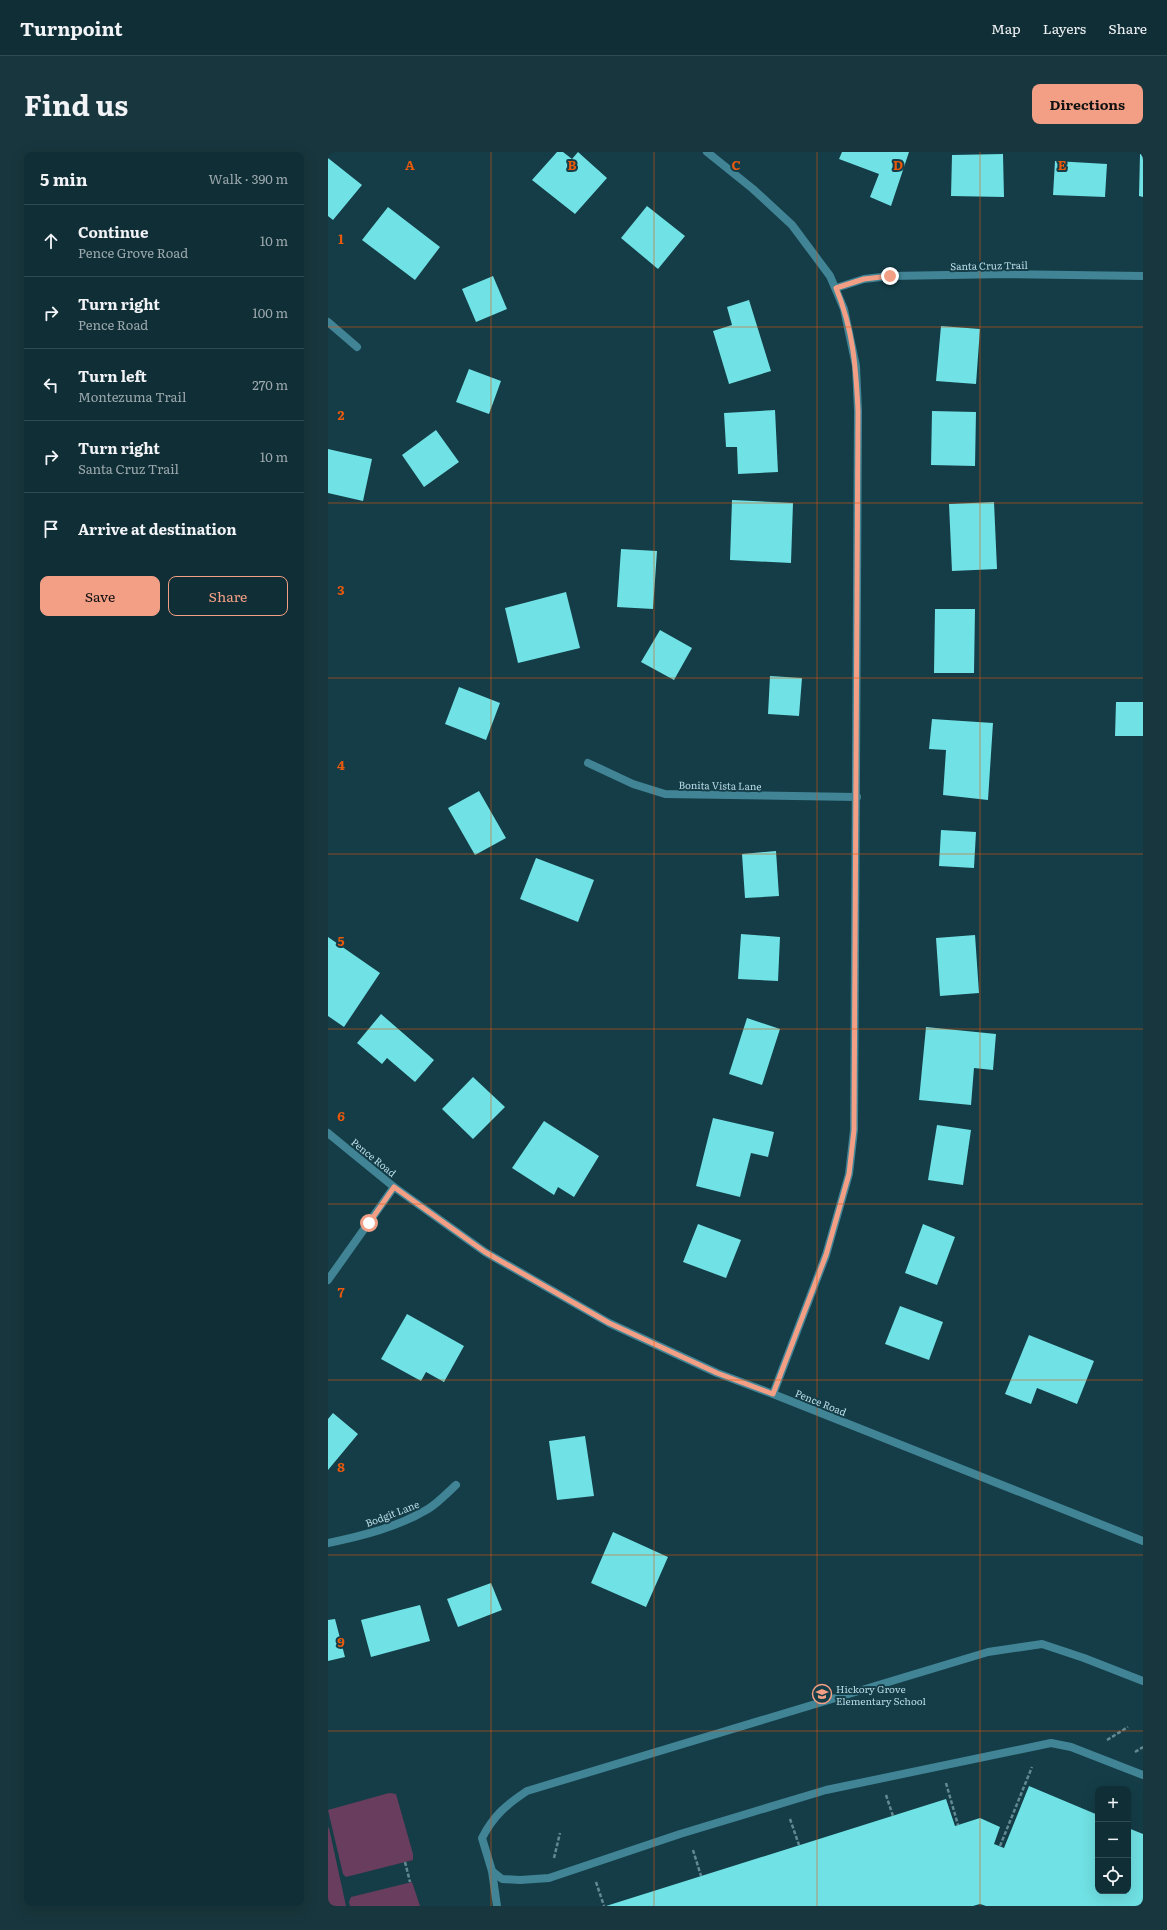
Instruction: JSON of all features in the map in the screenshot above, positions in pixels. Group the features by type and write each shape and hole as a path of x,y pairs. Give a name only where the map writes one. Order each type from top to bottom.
{"street":[{"path":"707,152 753,189 792,225 830,276 844,309 856,366 858,411 857,797 854,1130 849,1174 826,1255 773,1394"},
{"name":"Santa Cruz Trail","path":"836,288 864,279 890,276 1007,274 1143,276"},
{"path":"328,322 357,347"},
{"name":"Bonita Vista Lane","path":"588,763 633,784 665,794 857,797"},
{"name":"Pence Road","path":"328,1133 394,1187 485,1252 609,1323 717,1373 1143,1541"},
{"path":"328,1280 394,1187"},
{"name":"Bodgit Lane","path":"328,1543 356,1537 398,1524 429,1509 456,1485"},
{"path":"497,1906 492,1871 482,1838 490,1823 506,1805 528,1791 981,1654 1042,1644 1084,1658 1143,1681"},
{"path":"492,1871 502,1879 520,1880 549,1878 680,1834 826,1790 955,1765 1051,1743 1071,1747 1143,1775"}],"path":[{"path":"1000,1846 1034,1762"},
{"path":"944,1778 958,1825"},
{"path":"884,1790 892,1816"},
{"path":"788,1814 799,1845"},
{"path":"691,1844 701,1876"},
{"path":"405,1862 410,1882"},
{"path":"596,1881 604,1906"}],"shaded area":[{"path":"389,1793 396,1794 413,1854 413,1860 346,1877 343,1874 328,1810"},
{"path":"328,1827 329,1828 346,1906 328,1906"},
{"path":"412,1882 420,1906 350,1906 349,1902 351,1897"}],"building":[{"path":"557,152 563,152 572,159 578,152 607,178 575,214 532,180"},
{"path":"842,152 909,152 891,206 870,197 879,174 839,159"},
{"path":"1003,154 1004,197 951,196 952,155"},
{"path":"1140,154 1143,154 1143,197 1139,196"},
{"path":"328,158 362,185 333,220 328,216"},
{"path":"1055,161 1107,164 1105,197 1053,195"},
{"path":"647,206 685,236 658,269 621,238"},
{"path":"388,207 440,247 415,280 362,240"},
{"path":"493,276 507,309 476,322 462,289"},
{"path":"749,300 771,371 729,384 713,331 732,325 727,307"},
{"path":"941,326 980,329 976,384 936,381"},
{"path":"469,369 501,381 489,414 456,402"},
{"path":"775,410 778,472 738,474 737,447 726,447 724,413"},
{"path":"932,411 976,412 975,466 931,465"},
{"path":"436,430 459,462 424,487 402,455"},
{"path":"328,449 372,459 363,501 328,493"},
{"path":"732,500 793,503 791,563 730,560"},
{"path":"994,502 997,569 952,571 949,504"},
{"path":"621,549 657,551 653,609 617,607"},
{"path":"566,592 580,648 518,663 505,608"},
{"path":"935,609 975,609 974,673 934,673"},
{"path":"660,630 692,648 674,680 641,662"},
{"path":"770,676 802,678 799,716 768,714"},
{"path":"459,687 500,703 486,740 445,724"},
{"path":"1116,702 1143,702 1143,736 1115,736"},
{"path":"932,719 993,723 988,800 943,795 946,750 929,749"},
{"path":"479,791 506,838 475,855 448,808"},
{"path":"941,830 976,832 974,868 939,866"},
{"path":"776,851 779,896 745,898 742,854"},
{"path":"536,858 594,880 578,922 520,899"},
{"path":"741,934 780,937 778,981 738,979"},
{"path":"975,935 979,993 940,996 936,938"},
{"path":"328,937 380,973 344,1027 328,1016"},
{"path":"381,1014 434,1060 415,1082 387,1058 382,1064 357,1043"},
{"path":"747,1018 780,1029 762,1085 729,1074"},
{"path":"926,1027 996,1034 993,1070 974,1068 971,1105 919,1100"},
{"path":"473,1077 505,1107 473,1139 442,1109"},
{"path":"713,1118 774,1132 768,1157 751,1153 740,1197 696,1186"},
{"path":"544,1121 599,1156 574,1197 558,1187 554,1195 512,1168"},
{"path":"937,1125 971,1130 963,1185 928,1180"},
{"path":"698,1224 741,1240 726,1278 683,1262"},
{"path":"923,1224 955,1237 937,1285 905,1273"},
{"path":"900,1306 943,1322 929,1360 885,1344"},
{"path":"407,1314 464,1346 444,1382 426,1372 421,1381 381,1359"},
{"path":"1029,1335 1094,1361 1077,1404 1037,1388 1031,1404 1005,1394"},
{"path":"333,1413 358,1434 328,1470 328,1419"},
{"path":"585,1436 594,1496 557,1500 549,1441"},
{"path":"613,1532 668,1557 646,1607 591,1583"},
{"path":"491,1583 502,1610 458,1627 447,1599"},
{"path":"420,1605 430,1641 371,1657 361,1620"},
{"path":"335,1619 345,1657 328,1661 328,1620"},
{"path":"1029,1786 1095,1814 1095,1894 1131,1894 1131,1829 1143,1834 1143,1906 986,1906 980,1904 973,1906 606,1906 946,1799 955,1826 980,1818 1000,1827 994,1844 1004,1848"}],"place":[{"name":"Hickory Grove Elementary School","path":"822,1694"}],"route":[{"path":"369,1223 394,1187 485,1252 609,1323 717,1373 773,1394 826,1255 849,1174 854,1130 858,411 856,366 844,309 836,288 864,279 890,276"}]}
